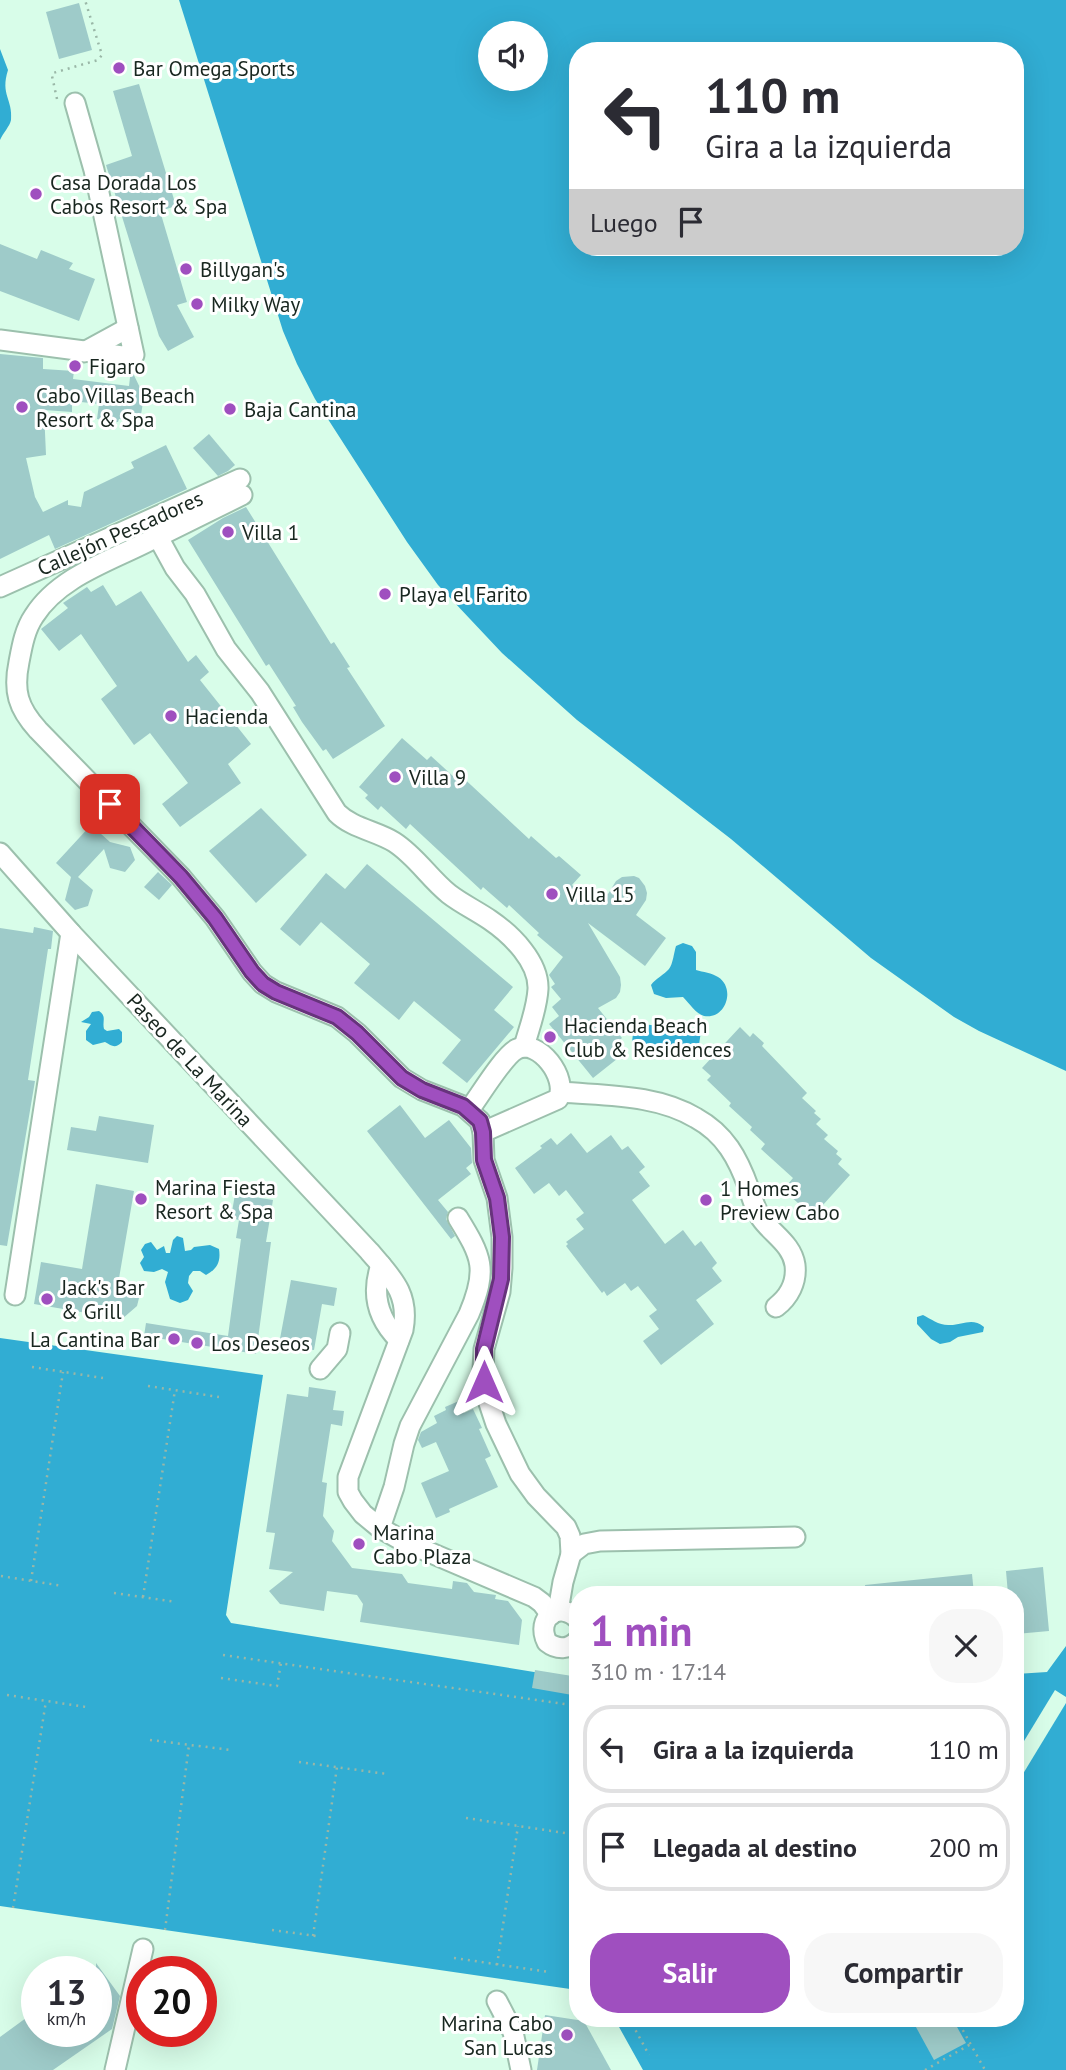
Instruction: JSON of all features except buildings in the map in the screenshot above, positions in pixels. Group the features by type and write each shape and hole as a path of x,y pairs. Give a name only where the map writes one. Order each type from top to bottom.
{"street":[{"path":"0,340 84,352 130,357 134,355 94,170 75,103"},
{"path":"84,352 128,328"},
{"name":"Callejón Pescadores","path":"0,587 241,487 158,537"},
{"path":"524,1047 538,988 534,969 524,953 497,925 448,893 403,848 337,813 260,692 226,649 158,537 79,576 39,609 27,629 18,666 16,689 22,708 38,730 181,877 263,984 337,1017 402,1078 422,1090 469,1110 480,1121 484,1160 500,1212 502,1268 500,1292 484,1349 486,1394 496,1424 520,1474 536,1496 569,1531 572,1541 571,1554 554,1613 545,1622 543,1629 549,1643 556,1647 569,1646"},
{"name":"Paseo de La Marina","path":"0,853 395,1283 404,1302 405,1321 350,1471 348,1492 356,1507 380,1528 403,1541 529,1594 554,1613 569,1612"},
{"path":"15,1296 71,933"},
{"path":"469,1110 516,1049 524,1047 537,1052 551,1064 560,1081 561,1092 558,1098 483,1132"},
{"path":"561,1092 631,1098 667,1105 687,1113 715,1131 736,1157 761,1217 786,1245 794,1260 792,1289 776,1307"},
{"path":"380,1528 410,1426 476,1296 480,1276 478,1252 458,1218"},
{"path":"381,1265 376,1280 377,1306 389,1330 399,1340"},
{"path":"320,1369 337,1349 340,1333"},
{"path":"571,1554 584,1544 600,1541 795,1537"},
{"path":"115,2070 143,1949"},
{"path":"497,2001 513,2032 521,2070"}],"path":[{"path":"75,103 60,103 52,76 59,71 98,60 102,55 85,0"},
{"path":"32,1367 103,1378"},
{"path":"31,1581 63,1372"},
{"path":"148,1386 219,1397"},
{"path":"144,1597 175,1391"},
{"path":"1,1576 62,1586"},
{"path":"114,1593 176,1602"},
{"path":"223,1654 569,1705"},
{"path":"221,1678 277,1686 281,1663"},
{"path":"7,1695 86,1707"},
{"path":"13,1908 46,1701"},
{"path":"150,1740 231,1750"},
{"path":"165,1930 189,1745"},
{"path":"299,1762 387,1774"},
{"path":"272,1930 314,1936 337,1767"},
{"path":"466,1818 569,1834"},
{"path":"497,1965 518,1826"},
{"path":"454,1958 549,1972"},
{"path":"634,2027 649,2055"},
{"path":"961,2027 985,2070"},
{"path":"925,2070 971,2044"}],"water":[{"path":"179,0 1066,0 1066,1071 954,1017 871,958 731,839 577,720 502,653 438,585 407,542 315,399 283,331"},
{"path":"0,49 8,70 5,85 11,113 10,122 0,140"},
{"path":"683,943 692,946 696,952 696,970 716,976 726,988 723,1008 712,1016 701,1015 683,997 666,998 654,994 651,985 669,969 676,946"},
{"path":"99,1011 104,1017 104,1029 119,1029 122,1032 122,1042 117,1046 105,1042 93,1045 86,1040 86,1031 91,1024 81,1022 92,1012"},
{"path":"634,1023 701,1031 698,1052 632,1043"},
{"path":"177,1236 183,1238 185,1251 210,1245 219,1249 219,1261 210,1273 206,1275 193,1271 189,1276 188,1283 193,1291 188,1300 180,1303 170,1299 165,1282 168,1272 162,1269 144,1271 140,1263 144,1257 141,1250 145,1244 151,1242 157,1250 164,1246 166,1253 170,1253 173,1240"},
{"path":"923,1315 946,1325 975,1322 984,1327 983,1332 940,1344 931,1339 917,1324 917,1317"},
{"path":"0,1338 263,1375 226,1615 231,1623 569,1676 569,1989 0,1906"},
{"path":"1066,1646 1066,2070 643,2070 619,2027 1024,2027 1024,1673 1047,1672"}],"pier":[{"path":"1055,1690 1066,1697 1066,1703 1024,1772 1024,1741"}],"place":[{"name":"Bar Omega Sports","path":"119,68"},
{"name":"Casa Dorada Los Cabos Resort & Spa","path":"36,194"},
{"name":"Billygan's","path":"186,269"},
{"name":"Milky Way","path":"197,304"},
{"name":"Figaro","path":"75,366"},
{"name":"Cabo Villas Beach Resort & Spa","path":"22,407"},
{"name":"Baja Cantina","path":"230,409"},
{"name":"Villa 1","path":"228,532"},
{"name":"Playa el Farito","path":"385,594"},
{"name":"Hacienda","path":"171,716"},
{"name":"Villa 9","path":"395,777"},
{"name":"Villa 15","path":"552,894"},
{"name":"Hacienda Beach Club & Residences","path":"550,1037"},
{"name":"Marina Fiesta Resort & Spa","path":"141,1199"},
{"name":"1 Homes Preview Cabo","path":"706,1200"},
{"name":"Jack's Bar & Grill","path":"47,1299"},
{"name":"La Cantina Bar","path":"174,1339"},
{"name":"Los Deseos","path":"197,1343"},
{"name":"Marina Cabo Plaza","path":"359,1544"},
{"name":"Marina Cabo San Lucas","path":"567,2035"}],"route":[{"path":"110,804 181,877 263,984 337,1017 351,1027 402,1078 422,1090 463,1106 480,1121 484,1160 497,1198 502,1237 500,1292 484,1349 484,1382"}]}
